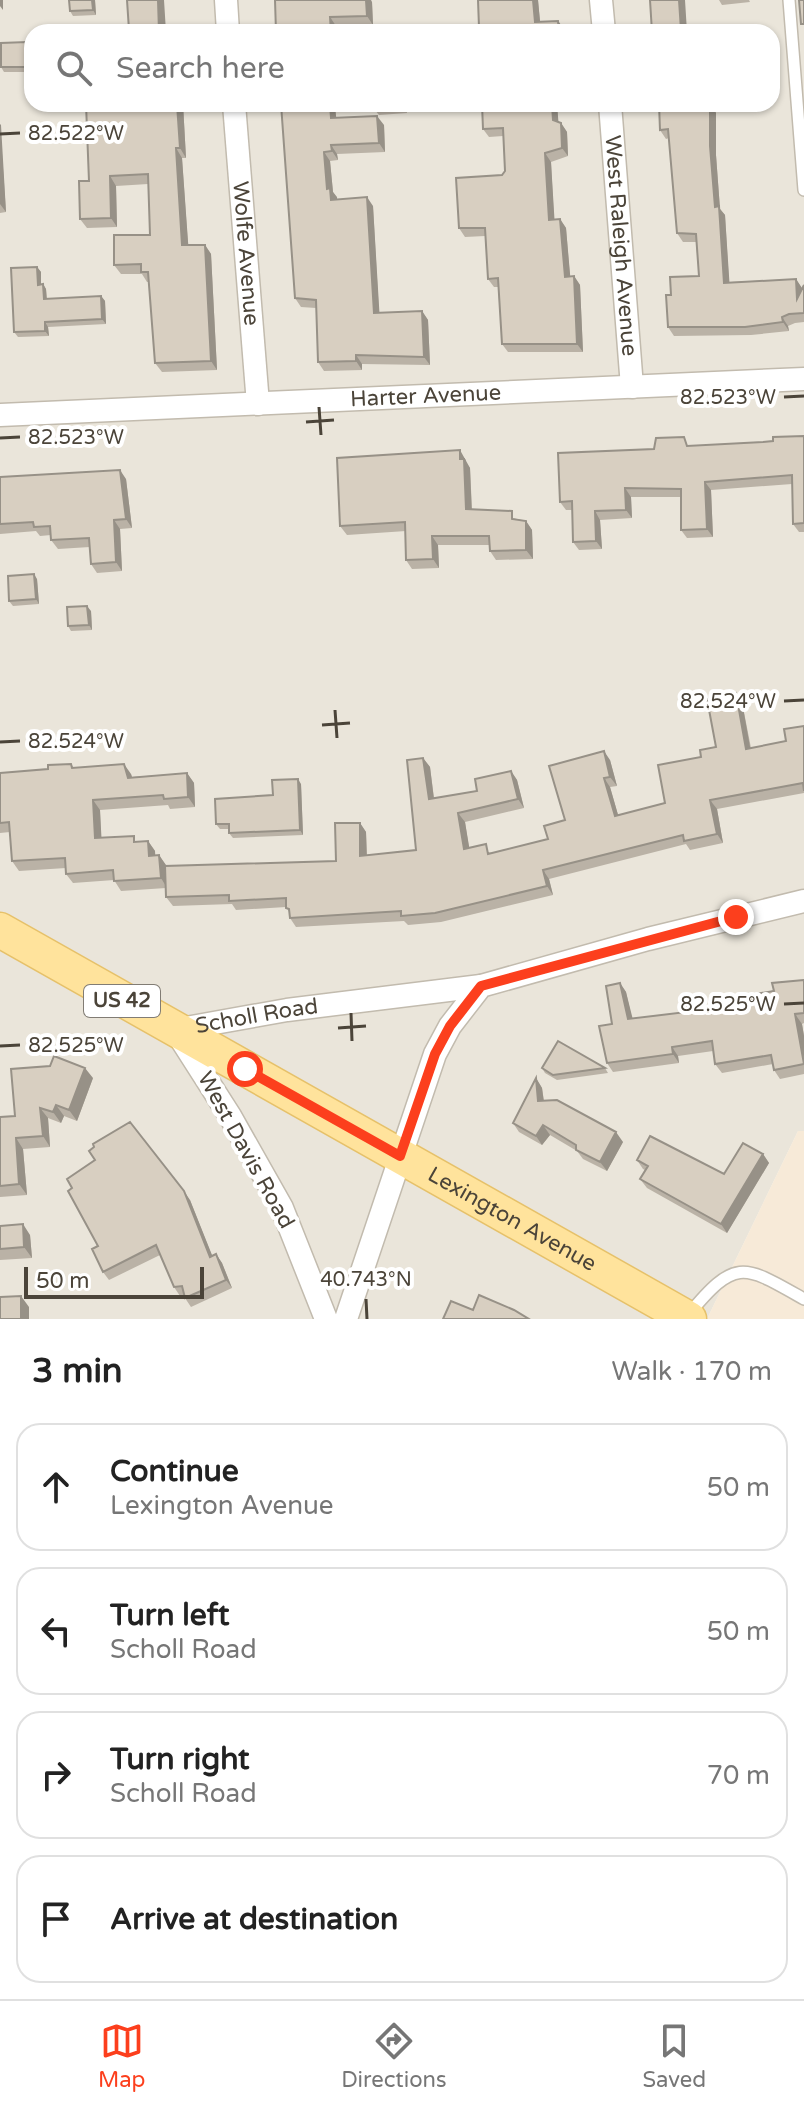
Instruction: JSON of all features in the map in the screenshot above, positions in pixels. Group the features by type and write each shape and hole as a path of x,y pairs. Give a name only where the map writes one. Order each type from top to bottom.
{"main road":[{"name":"Lexington Avenue","path":"0,930 687,1318"}],"street":[{"path":"226,0 228,24"},
{"path":"601,0 603,24"},
{"name":"Wolfe Avenue","path":"235,112 258,404"},
{"name":"West Raleigh Avenue","path":"611,112 632,387"},
{"name":"Harter Avenue","path":"0,415 804,379"},
{"name":"Scholl Road","path":"175,1030 287,1010 481,986 648,939 804,901"},
{"path":"346,1319 435,1054 450,1026 481,986"},
{"name":"West Davis Road","path":"175,1030 230,1116 282,1208 326,1319"}],"lane":[{"path":"789,0 804,190"},
{"path":"687,1318 706,1292 726,1276 739,1271 756,1272 804,1299"}],"shaded area":[{"path":"0,0 804,0 804,1131 798,1131 707,1319 0,1319"},
{"path":"798,1131 804,1131 804,1319 707,1319"}],"building":[{"path":"69,0 92,0 93,10 70,11"},
{"path":"127,0 158,0 159,24 129,24"},
{"path":"275,0 366,0 367,16 330,17 330,24 276,24"},
{"path":"478,0 533,0 535,22 558,21 558,24 479,24"},
{"path":"650,0 679,0 681,24 652,24"},
{"path":"799,0 804,0 804,24 801,24"},
{"path":"24,42 24,67 1,67 1,43"},
{"path":"86,112 178,112 180,148 176,148 182,245 205,245 211,361 155,363 148,272 141,272 141,264 114,265 114,235 150,235 148,174 110,176 111,218 80,219 79,181 89,181"},
{"path":"282,112 331,112 331,118 377,116 379,143 331,145 332,151 324,152 327,189 330,188 331,200 367,197 374,313 422,311 424,357 356,355 356,361 318,362 316,300 295,298"},
{"path":"482,112 552,112 553,120 561,123 562,148 545,153 549,220 560,219 565,277 574,276 577,344 502,344 498,278 488,279 485,228 459,228 456,178 502,175 505,171 503,128 483,129"},
{"path":"659,112 710,112 710,146 715,207 719,206 724,283 796,279 797,299 804,285 804,313 782,317 783,322 745,327 668,327 666,295 671,295 670,277 699,276 696,234 677,233 668,129 660,130"},
{"path":"37,267 38,285 43,284 44,299 101,296 102,319 45,322 45,331 14,332 11,268"},
{"path":"804,436 804,523 793,524 792,475 705,482 707,529 681,530 681,489 625,488 626,510 595,511 596,541 573,542 572,501 560,502 558,453 654,449 656,438 684,437 687,446 763,442 773,441 773,437"},
{"path":"460,450 460,459 464,459 466,509 512,511 512,519 526,521 526,550 490,551 489,536 432,536 433,559 406,560 405,522 340,526 337,458"},
{"path":"120,470 126,519 114,520 116,562 91,564 89,538 51,540 50,526 34,527 33,522 0,524 0,477"},
{"path":"34,574 36,599 9,601 8,576"},
{"path":"87,606 89,625 68,626 67,607"},
{"path":"736,693 746,749 786,741 784,729 804,726 804,791 803,783 710,800 717,834 684,841 683,835 543,870 547,886 435,913 401,916 401,911 290,918 286,898 229,901 229,895 166,897 165,866 336,861 335,823 360,823 360,856 416,850 407,760 423,758 429,799 477,791 475,779 511,771 518,799 458,813 464,849 486,844 488,854 548,839 544,826 565,820 549,766 604,751 610,777 604,778 615,816 665,803 658,765 701,757 700,750 716,747 707,699"},
{"path":"71,764 72,768 124,764 128,778 187,773 188,797 164,799 163,795 93,800 95,838 134,836 134,842 148,841 149,856 159,855 161,878 114,881 113,870 66,874 65,858 12,861 9,822 0,823 0,773"},
{"path":"298,779 300,830 229,833 229,824 216,824 215,799 273,795 272,780"},
{"path":"804,980 804,1013 795,1014 804,1064 774,1070 771,1055 715,1064 712,1041 672,1047 673,1054 607,1063 599,1026 612,1024 606,986 620,983 628,1019 720,1008 719,1000 774,991 772,983"},
{"path":"558,1041 605,1068 553,1075 542,1068"},
{"path":"54,1056 85,1068 69,1110 56,1105 53,1112 40,1108 43,1136 16,1138 19,1184 0,1186 0,1117 15,1116 11,1069 50,1066"},
{"path":"536,1078 538,1101 557,1100 616,1132 600,1162 576,1150 576,1145 543,1125 536,1136 513,1123"},
{"path":"130,1122 184,1191 210,1257 216,1254 226,1280 185,1298 182,1286 174,1287 156,1245 103,1272 92,1249 98,1246 68,1191 72,1188 67,1179 95,1160 89,1151 93,1144"},
{"path":"650,1136 724,1174 743,1143 763,1154 721,1224 640,1179 648,1166 637,1160"},
{"path":"23,1224 24,1247 0,1249 0,1226"},
{"path":"479,1295 529,1319 443,1319 451,1301 473,1310"},
{"path":"21,1296 21,1319 0,1319 0,1297"}],"route":[{"path":"245,1069 400,1156 435,1054 463,1006 481,986 736,917"}]}
